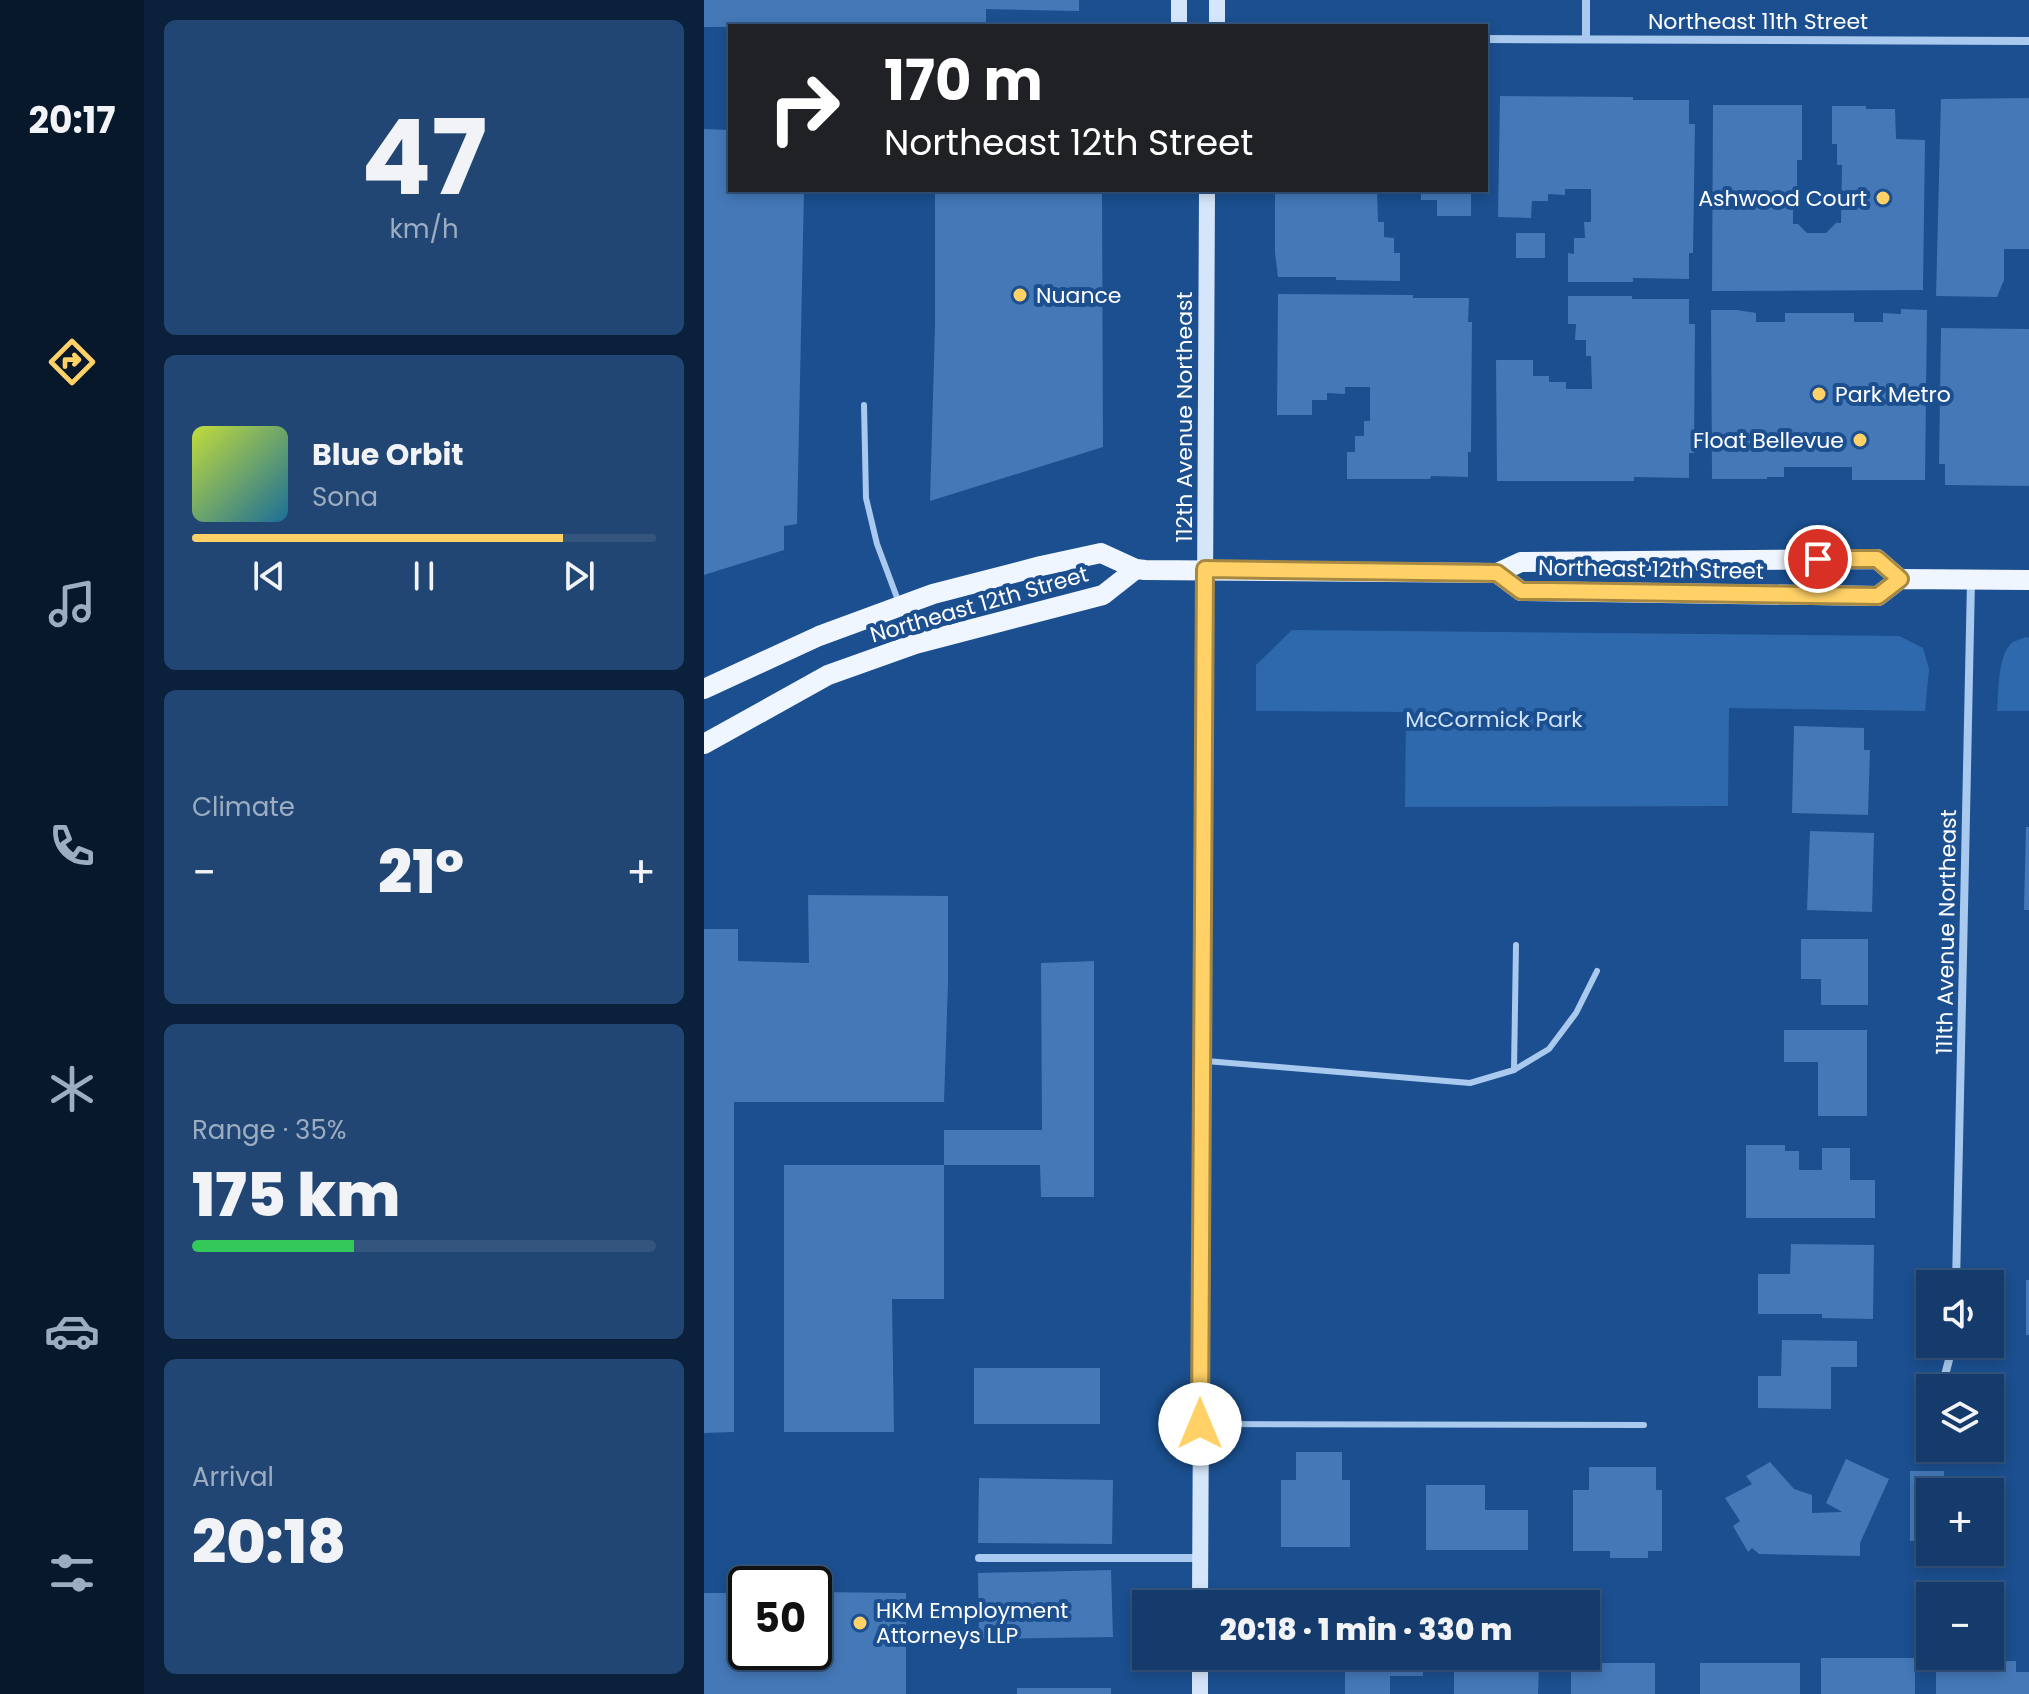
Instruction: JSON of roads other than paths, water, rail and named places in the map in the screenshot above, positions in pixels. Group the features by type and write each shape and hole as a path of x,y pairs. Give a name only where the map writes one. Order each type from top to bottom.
{"main road":[{"path":"1179,0 1179,24"},
{"path":"1217,0 1217,24"},
{"name":"112th Avenue Northeast","path":"1200,1590 1207,192"},
{"name":"Northeast 12th Street","path":"704,689 819,636 900,606 947,590 1101,553 1136,569 1497,573 1521,562 1877,559 1900,579"},
{"name":"Northeast 12th Street","path":"704,744 828,675 915,644 1103,595 1136,569"},
{"name":"Northeast 12th Street","path":"1497,573 1521,591 1723,594 1878,596 1900,579 2029,580"},
{"path":"1200,1670 1200,1694"}],"street":[{"path":"1586,0 1586,38"},
{"name":"Northeast 11th Street","path":"1488,39 2029,41"},
{"name":"111th Avenue Northeast","path":"1956,1270 1971,580"},
{"path":"979,1558 1200,1558"}],"lane":[{"path":"864,405 866,498 877,544 900,606"},
{"path":"1514,1070 1516,945"},
{"path":"1202,1061 1470,1083 1514,1070 1549,1049 1576,1013 1597,971"},
{"path":"1200,1424 1644,1425"}],"place":[{"name":"Ashwood Court","path":"1883,198"},
{"name":"Nuance","path":"1020,295"},
{"name":"Park Metro","path":"1819,394"},
{"name":"Float Bellevue","path":"1860,440"},
{"name":"HKM Employment Attorneys LLP","path":"860,1623"}],"park label":[{"name":"McCormick Park","path":"1494,719"}]}
